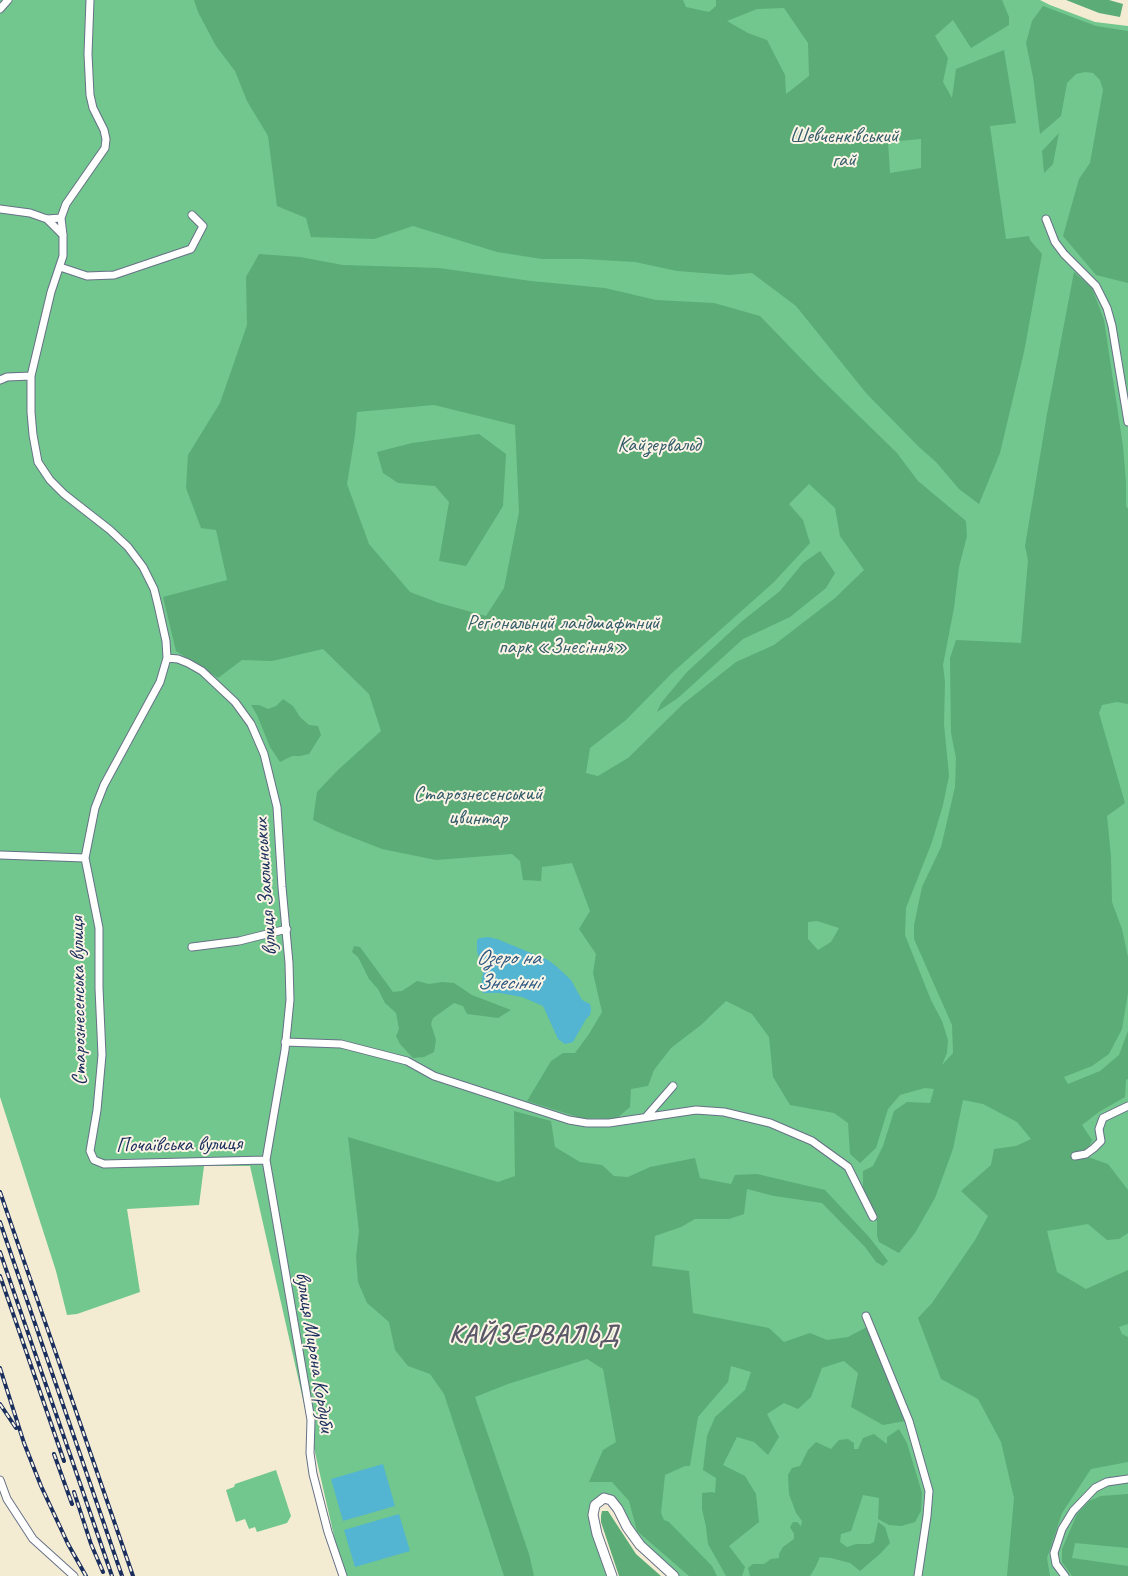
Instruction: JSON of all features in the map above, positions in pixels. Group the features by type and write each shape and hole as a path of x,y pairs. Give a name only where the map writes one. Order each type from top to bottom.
{"main road":[{"path":"612,1576 597,1534 593,1516 595,1505 604,1498 611,1500 640,1545 674,1576"}],"street":[{"path":"0,9 8,0"},
{"path":"46,219 60,218 66,204 105,148 104,130 93,108 90,95 88,54 90,0"},
{"path":"0,209 30,213 46,219 63,235"},
{"path":"60,267 87,276 114,275 191,249 203,226 192,215"},
{"name":"Старознесенська вулиця","path":"60,218 63,235 63,256 51,292 31,376 31,412 38,462 57,487 110,530 128,547 143,567 154,590 158,605 166,641 167,658 156,691 104,785 94,808 85,858 99,928 98,988 102,1055 97,1110 90,1151 94,1160"},
{"path":"1046,219 1055,242 1064,254 1096,286 1107,308 1112,326 1128,422"},
{"path":"1120,375 1128,378"},
{"path":"0,380 7,377 31,376"},
{"name":"вулиця Заклинських","path":"167,658 178,659 188,663 215,682 235,702 251,724 259,741 269,770 277,807 290,963 290,1000 286,1042 266,1160"},
{"path":"0,855 85,858"},
{"path":"192,947 239,941 286,929"},
{"path":"286,1042 341,1044 407,1061 434,1076 569,1120 587,1123 609,1123 696,1110 724,1112 770,1123 812,1141 848,1167 873,1217"},
{"path":"646,1117 673,1086"},
{"path":"1075,1156 1086,1154 1100,1141 1099,1129 1103,1118 1128,1106"},
{"name":"Почаївська вулиця","path":"94,1160 104,1164 266,1160"},
{"name":"вулиця Мирона Кордуби","path":"266,1160 311,1420 310,1453 313,1474 328,1532 343,1576"},
{"path":"866,1316 909,1421 929,1491 918,1576"},
{"path":"1065,1576 1056,1564 1054,1553 1062,1529 1073,1511 1095,1488 1107,1482 1128,1479"},
{"path":"0,1480 7,1499 33,1539 74,1576"}],"green space":[{"name":"Регіональний ландшафтний парк «Знесіння»","path":"0,0 1040,0 1095,22 1128,26 1128,1576 679,1576 638,1538 618,1501 592,1504 610,1576 345,1576 336,1545 250,1166 204,1166 199,1205 127,1209 140,1292 77,1314 67,1315 56,1271 0,1097"},
{"name":"Шевченківський гай","path":"194,0 683,0 686,7 709,12 716,6 716,0 1002,0 1009,17 1009,25 971,48 953,20 935,36 948,58 943,82 952,98 956,69 1004,50 1016,123 990,126 1006,239 1029,236 1030,240 1042,254 1024,352 1000,453 979,504 959,489 936,462 866,393 796,306 752,273 729,275 677,271 635,262 542,259 497,252 413,226 374,239 311,237 306,218 277,206 268,136 247,101 235,71 216,46 198,12","holes":["784,8 808,43 809,76 786,94 785,75 767,40 748,33 727,21 757,9","921,139 921,168 890,173 888,142"]},
{"path":"1066,0 1109,0 1123,4 1120,17 1099,13"},
{"path":"1043,6 1096,26 1128,31 1128,283 1096,275 1063,236 1079,179 1090,163 1103,90 1100,80 1093,73 1076,74 1067,83 1061,116 1040,134 1033,77 1026,43 1032,21"},
{"path":"1059,133 1053,164 1044,173 1042,151"},
{"path":"259,254 300,257 343,265 439,268 531,281 605,288 656,300 714,303 760,316 897,453 918,481 966,521 967,536 959,567 954,608 943,665 945,682 944,724 949,776 932,842 906,908 905,935 931,1000 942,1021 948,1040 947,1053 942,1065 953,1053 952,1025 914,939 914,925 922,887 941,847 955,787 956,758 951,733 950,658 956,640 1021,643 1028,560 1025,546 1047,414 1074,272 1092,288 1104,320 1123,446 1126,506 1128,509 1128,704 1117,702 1102,705 1099,713 1125,803 1107,816 1111,856 1112,902 1122,929 1128,957 1128,993 1122,1029 1109,1054 1092,1066 1064,1077 1068,1084 1100,1071 1119,1055 1128,1031 1128,1079 1126,1080 1125,1097 1099,1112 1082,1125 1092,1140 1085,1156 1108,1164 1128,1190 1128,1233 1119,1239 1107,1240 1088,1224 1047,1231 1057,1272 1086,1289 1128,1270 1128,1324 1119,1327 1122,1334 1128,1337 1128,1462 1091,1469 1062,1513 1047,1558 1050,1576 1007,1576 1014,1498 1001,1442 978,1399 941,1379 918,1318 932,1303 975,1240 988,1216 961,1191 991,1165 994,1149 1016,1146 1031,1139 1017,1122 983,1104 963,1100 953,1149 935,1198 915,1233 899,1253 879,1242 877,1236 877,1216 863,1190 863,1171 873,1166 883,1146 894,1111 907,1102 930,1103 934,1089 925,1088 900,1095 888,1109 876,1148 860,1163 850,1154 848,1123 834,1113 790,1105 773,1077 769,1037 752,1014 726,1001 701,1025 671,1048 654,1070 648,1086 631,1089 630,1107 616,1119 581,1118 527,1101 551,1061 563,1053 575,1053 602,1012 593,973 596,954 579,929 590,911 572,863 542,867 541,881 523,880 520,861 512,854 436,860 382,849 313,820 317,792 381,731 369,694 323,649 272,661 242,660 218,678 176,651 163,597 227,580 216,530 201,528 186,488 188,455 220,403 247,325 246,277","holes":["434,405 515,425 519,512 504,588 486,616 439,603 410,592 369,544 347,484 357,412","809,484 835,508 840,536 864,570 835,598 774,645 736,662 683,704 628,758 598,776 586,773 590,748 626,720 672,673 774,582 810,543 803,520 789,504","817,921 839,928 831,942 818,950 808,939 808,922"]},
{"path":"479,434 506,454 503,506 466,566 439,561 449,502 435,486 398,483 383,473 377,452 412,443"},
{"path":"820,551 835,573 826,588 790,617 743,639 678,698 657,712 661,703 687,672 741,622 780,591 803,563"},
{"path":"283,699 293,706 300,717 309,725 318,726 321,735 309,754 292,756 280,762 270,747 251,705 259,705 268,709 276,706"},
{"path":"354,946 360,947 393,992 402,991 417,981 429,984 454,983 472,995 511,1010 498,1018 467,1014 463,1006 454,1003 433,1018 431,1024 436,1040 434,1052 424,1057 413,1058 400,1044 396,1036 399,1029 396,1013 385,1003 378,989 369,979 358,957 352,952"},
{"path":"514,1111 551,1121 555,1147 580,1162 602,1165 614,1176 628,1177 650,1167 695,1158 700,1178 731,1184 735,1175 757,1174 825,1190 869,1237 888,1261 883,1266 876,1262 865,1247 822,1203 774,1196 747,1189 744,1214 729,1219 695,1219 681,1227 655,1236 652,1266 689,1271 693,1313 769,1328 784,1342 810,1333 827,1340 848,1337 867,1327 905,1421 883,1425 851,1407 858,1373 844,1361 822,1368 811,1397 798,1409 784,1403 767,1414 779,1437 768,1455 754,1442 737,1437 723,1465 745,1476 756,1494 759,1522 729,1546 745,1567 742,1576 726,1576 708,1544 702,1509 702,1493 715,1493 716,1478 703,1470 707,1436 715,1417 745,1390 751,1372 731,1366 728,1382 698,1417 690,1466 685,1466 665,1475 661,1513 664,1520 669,1522 712,1566 717,1576 689,1576 637,1531 629,1501 612,1482 589,1482 603,1450 616,1442 603,1369 587,1359 508,1384 475,1397 529,1554 534,1576 504,1576 444,1394 430,1374 408,1366 395,1350 389,1322 367,1303 358,1282 356,1257 359,1231 348,1137 498,1182 515,1176"},
{"path":"899,1429 907,1443 922,1493 921,1511 915,1522 901,1526 889,1525 878,1519 879,1498 863,1495 851,1531 841,1534 840,1542 847,1547 874,1542 878,1522 885,1527 890,1543 860,1571 850,1563 820,1557 810,1576 750,1576 748,1568 753,1564 764,1564 771,1559 779,1558 783,1547 794,1539 794,1534 790,1527 793,1522 797,1522 801,1526 802,1521 796,1513 789,1494 788,1475 792,1468 800,1466 808,1450 816,1442 831,1449 839,1440 848,1439 854,1443 854,1449 858,1449 863,1438 874,1434 887,1444 887,1437"},
{"path":"276,1470 291,1516 287,1523 257,1532 255,1527 249,1529 245,1519 236,1522 226,1490 234,1487 235,1484"},
{"path":"1128,1494 1128,1548 1075,1543 1072,1558 1128,1566 1128,1576 1072,1576 1062,1562 1062,1549 1077,1514 1089,1501 1101,1496"},
{"path":"602,1511 608,1511 636,1554 661,1576 619,1576 601,1522"}],"water":[{"name":"Озеро на Знесінні","path":"488,937 548,960 571,980 582,1000 590,1004 591,1009 590,1015 573,1042 565,1044 558,1039 543,1006 522,997 500,993 483,993 481,987 483,973 477,951 477,940"},
{"path":"383,1464 395,1506 343,1521 331,1479"},
{"path":"399,1514 410,1551 355,1567 344,1530"}],"railway":[{"path":"0,1192 133,1576"},
{"path":"0,1222 122,1576"},
{"path":"0,1252 112,1576"},
{"path":"0,1276 64,1461"},
{"path":"0,1368 24,1443 41,1486 68,1544 86,1576"},
{"path":"0,1404 16,1428"},
{"path":"54,1454 72,1504"},
{"path":"74,1492 91,1544 103,1572"}],"district":[{"name":"КАЙЗЕРВАЛЬД","path":"534,1335"}],"park label":[{"name":"Кайзервальд","path":"659,445"},
{"name":"Старознесенський цвинтар","path":"478,806"}]}
